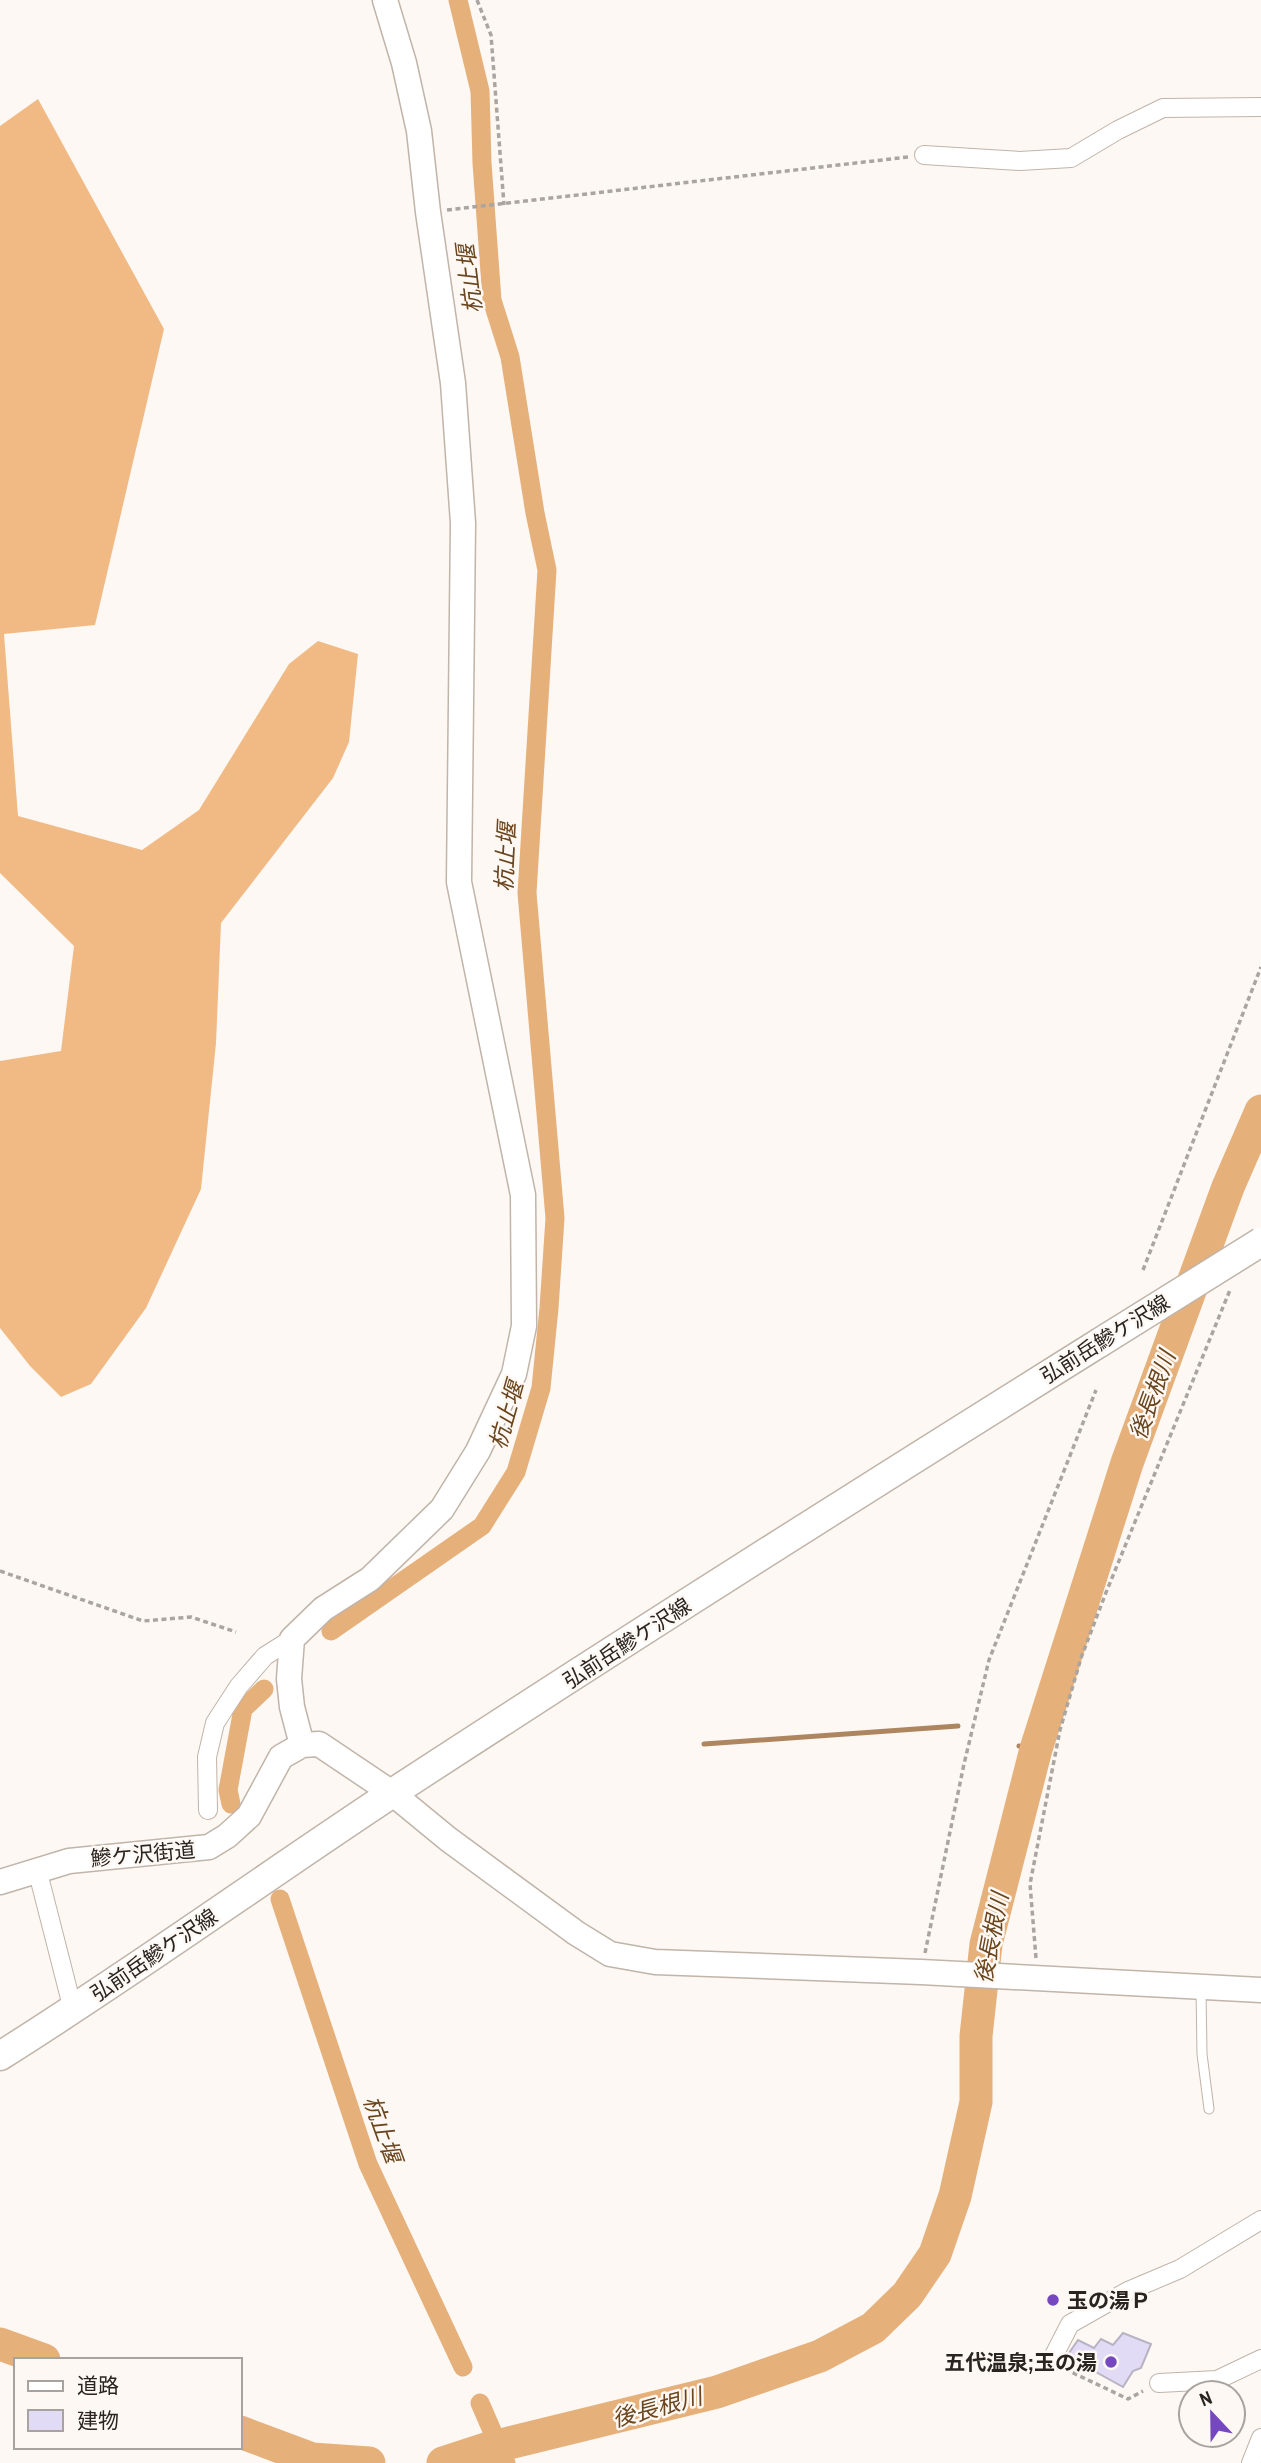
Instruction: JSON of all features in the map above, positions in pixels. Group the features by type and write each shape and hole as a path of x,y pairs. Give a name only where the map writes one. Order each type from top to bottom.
{"main road":[{"name":"弘前岳鰺ケ沢線","path":"0,2056 393,1793 874,1483 1261,1242"}],"street":[{"path":"208,1810 207,1757 215,1723 239,1686 265,1656 292,1639 323,1609 370,1579 442,1509 478,1451 514,1374 524,1326 523,1195 459,882 463,523 453,383 419,131 404,63 385,0"},
{"path":"924,155 1020,161 1071,158 1163,108 1261,107"},
{"path":"292,1639 289,1679 292,1707 302,1745 319,1744 393,1793 470,1855 576,1933 610,1954 655,1962 921,1972 1261,1990"},
{"name":"鰺ケ沢街道","path":"0,1882 69,1860 209,1847 227,1836 249,1816 281,1757 302,1745"},
{"path":"37,1869 72,2010"},
{"path":"1050,2362 1070,2324 1128,2291 1180,2269 1261,2220"},
{"path":"1158,2383 1217,2380 1261,2358"},
{"path":"1251,2463 1261,2438"}],"lane":[{"path":"1201,1987 1202,2054 1209,2109"}],"path":[{"path":"477,0 491,35 504,205"},
{"path":"444,210 924,155"},
{"path":"1143,1270 1261,967"},
{"path":"1037,1980 1030,1884 1060,1731 1081,1658 1230,1290"},
{"path":"921,1972 964,1764 989,1660 1096,1390"},
{"path":"0,1571 143,1621 191,1617 236,1632"},
{"path":"1050,2362 1128,2399 1158,2383"}],"shaded area":[{"path":"38,99 164,329 95,625 4,634 18,816 142,850 199,810 289,664 318,641 358,654 349,742 333,778 221,923 216,1043 201,1189 146,1308 91,1384 61,1397 30,1366 0,1328 0,1061 61,1051 74,946 0,873 0,126"}],"building":[{"name":"五代温泉;玉の湯","path":"1123,2333 1151,2344 1141,2368 1133,2371 1123,2387 1067,2356 1078,2340 1094,2348 1101,2339 1113,2345"}],"waterway":[{"name":"杭止堰","path":"331,1631 482,1526 516,1472 541,1388 549,1308 555,1218 527,893 547,570 510,357 492,300 482,163 480,91 458,0"},
{"name":"後長根川","path":"443,2463 489,2448 717,2392 820,2356 873,2328 907,2295 935,2254 955,2196 976,2102 976,2036 986,1944 1036,1749 1127,1463 1228,1187 1261,1111"},
{"name":"杭止堰","path":"231,1804 228,1790 243,1709 264,1689"},
{"path":"704,1744 958,1726"},
{"path":"1019,1746 1036,1749"},
{"name":"杭止堰","path":"280,1899 368,2164 463,2367"},
{"name":"後長根川","path":"0,2344 38,2358"},
{"name":"杭止堰","path":"480,2403 506,2463"},
{"name":"後長根川","path":"242,2433 312,2459 369,2463"}],"place":[{"name":"玉の湯Ｐ","path":"1053,2300"},
{"name":"五代温泉;玉の湯","path":"1111,2362"}]}
